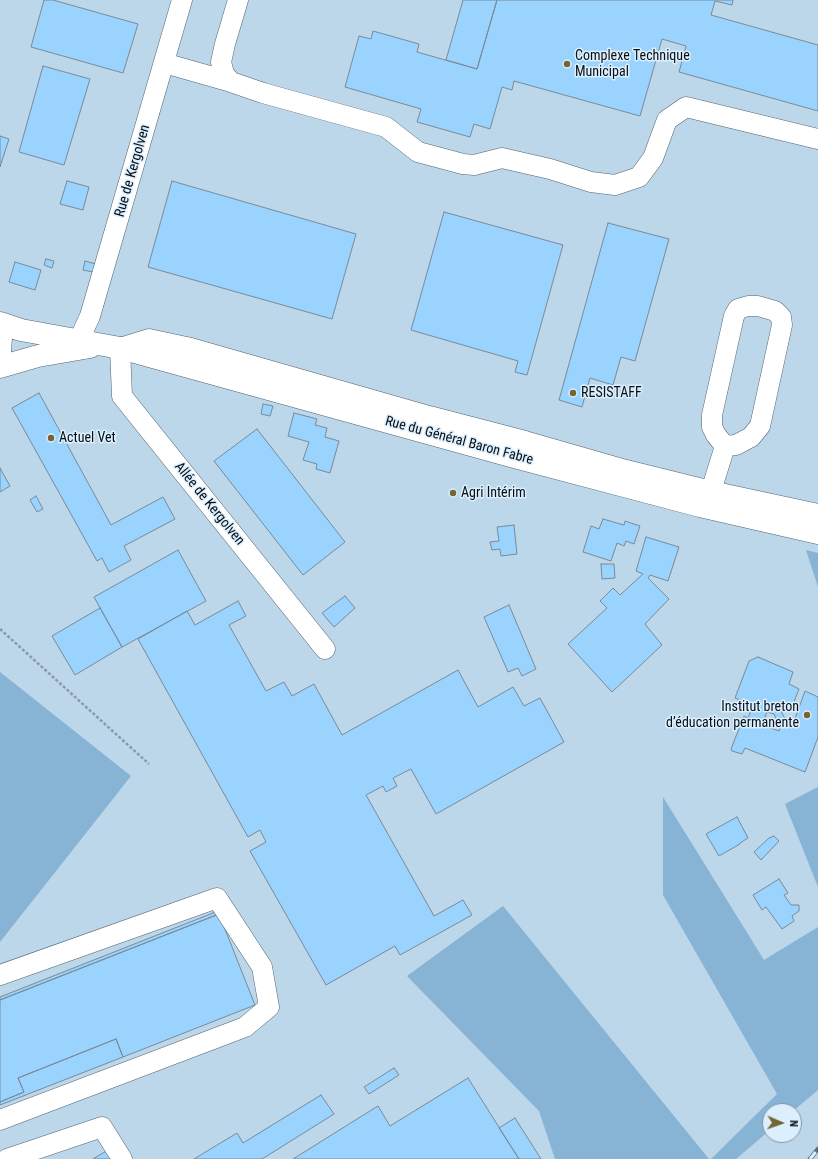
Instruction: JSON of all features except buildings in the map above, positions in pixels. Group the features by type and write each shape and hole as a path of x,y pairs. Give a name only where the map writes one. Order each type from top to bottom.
{"main road":[{"name":"Rue du Général Baron Fabre","path":"0,323 21,330 110,346 514,457 700,506 818,533"},
{"path":"0,332 0,351"},
{"path":"0,367 38,356 110,346"}],"street":[{"name":"Rue de Kergolven","path":"79,340 90,316 182,0"},
{"path":"230,82 224,74 221,62 238,0"},
{"path":"164,63 230,82 263,94 386,127 418,152 439,158 474,165 502,158 550,169 591,182 615,185 639,177 653,158 667,120 686,107 818,139"},
{"path":"748,306 758,306 775,311 781,317 782,325 760,426 751,437 736,445 725,446 716,435 712,427 712,416 734,316 738,309 748,306"},
{"path":"110,346 149,339 192,348 421,414 525,441 626,470 710,491 818,514"},
{"name":"Allée de Kergolven","path":"110,346 122,396 325,649"},
{"path":"710,491 725,446"},
{"path":"0,975 217,898 262,967 269,1007 245,1027 0,1120"},
{"path":"7,1159 102,1127 122,1159"}],"path":[{"path":"0,629 149,764"}],"shaded area":[{"path":"0,0 818,0 818,1159 0,1159"},
{"path":"806,550 818,553 818,587"},
{"path":"0,672 131,776 0,942"},
{"path":"818,787 818,887 785,804"},
{"path":"663,797 764,960 818,927 818,1090 802,1103 768,1103 777,1094 663,895"},
{"path":"503,906 709,1159 555,1159 539,1111 407,976"},
{"path":"762,1109 762,1137 736,1159 711,1159"}],"railway":[{"path":"810,1159 818,1149"}],"place":[{"name":"Complexe Technique Municipal","path":"567,64"},
{"name":"RESISTAFF","path":"573,393"},
{"name":"Actuel Vet","path":"51,438"},
{"name":"Agri Intérim","path":"453,493"},
{"name":"Institut breton d’éducation permanente","path":"807,715"}]}
